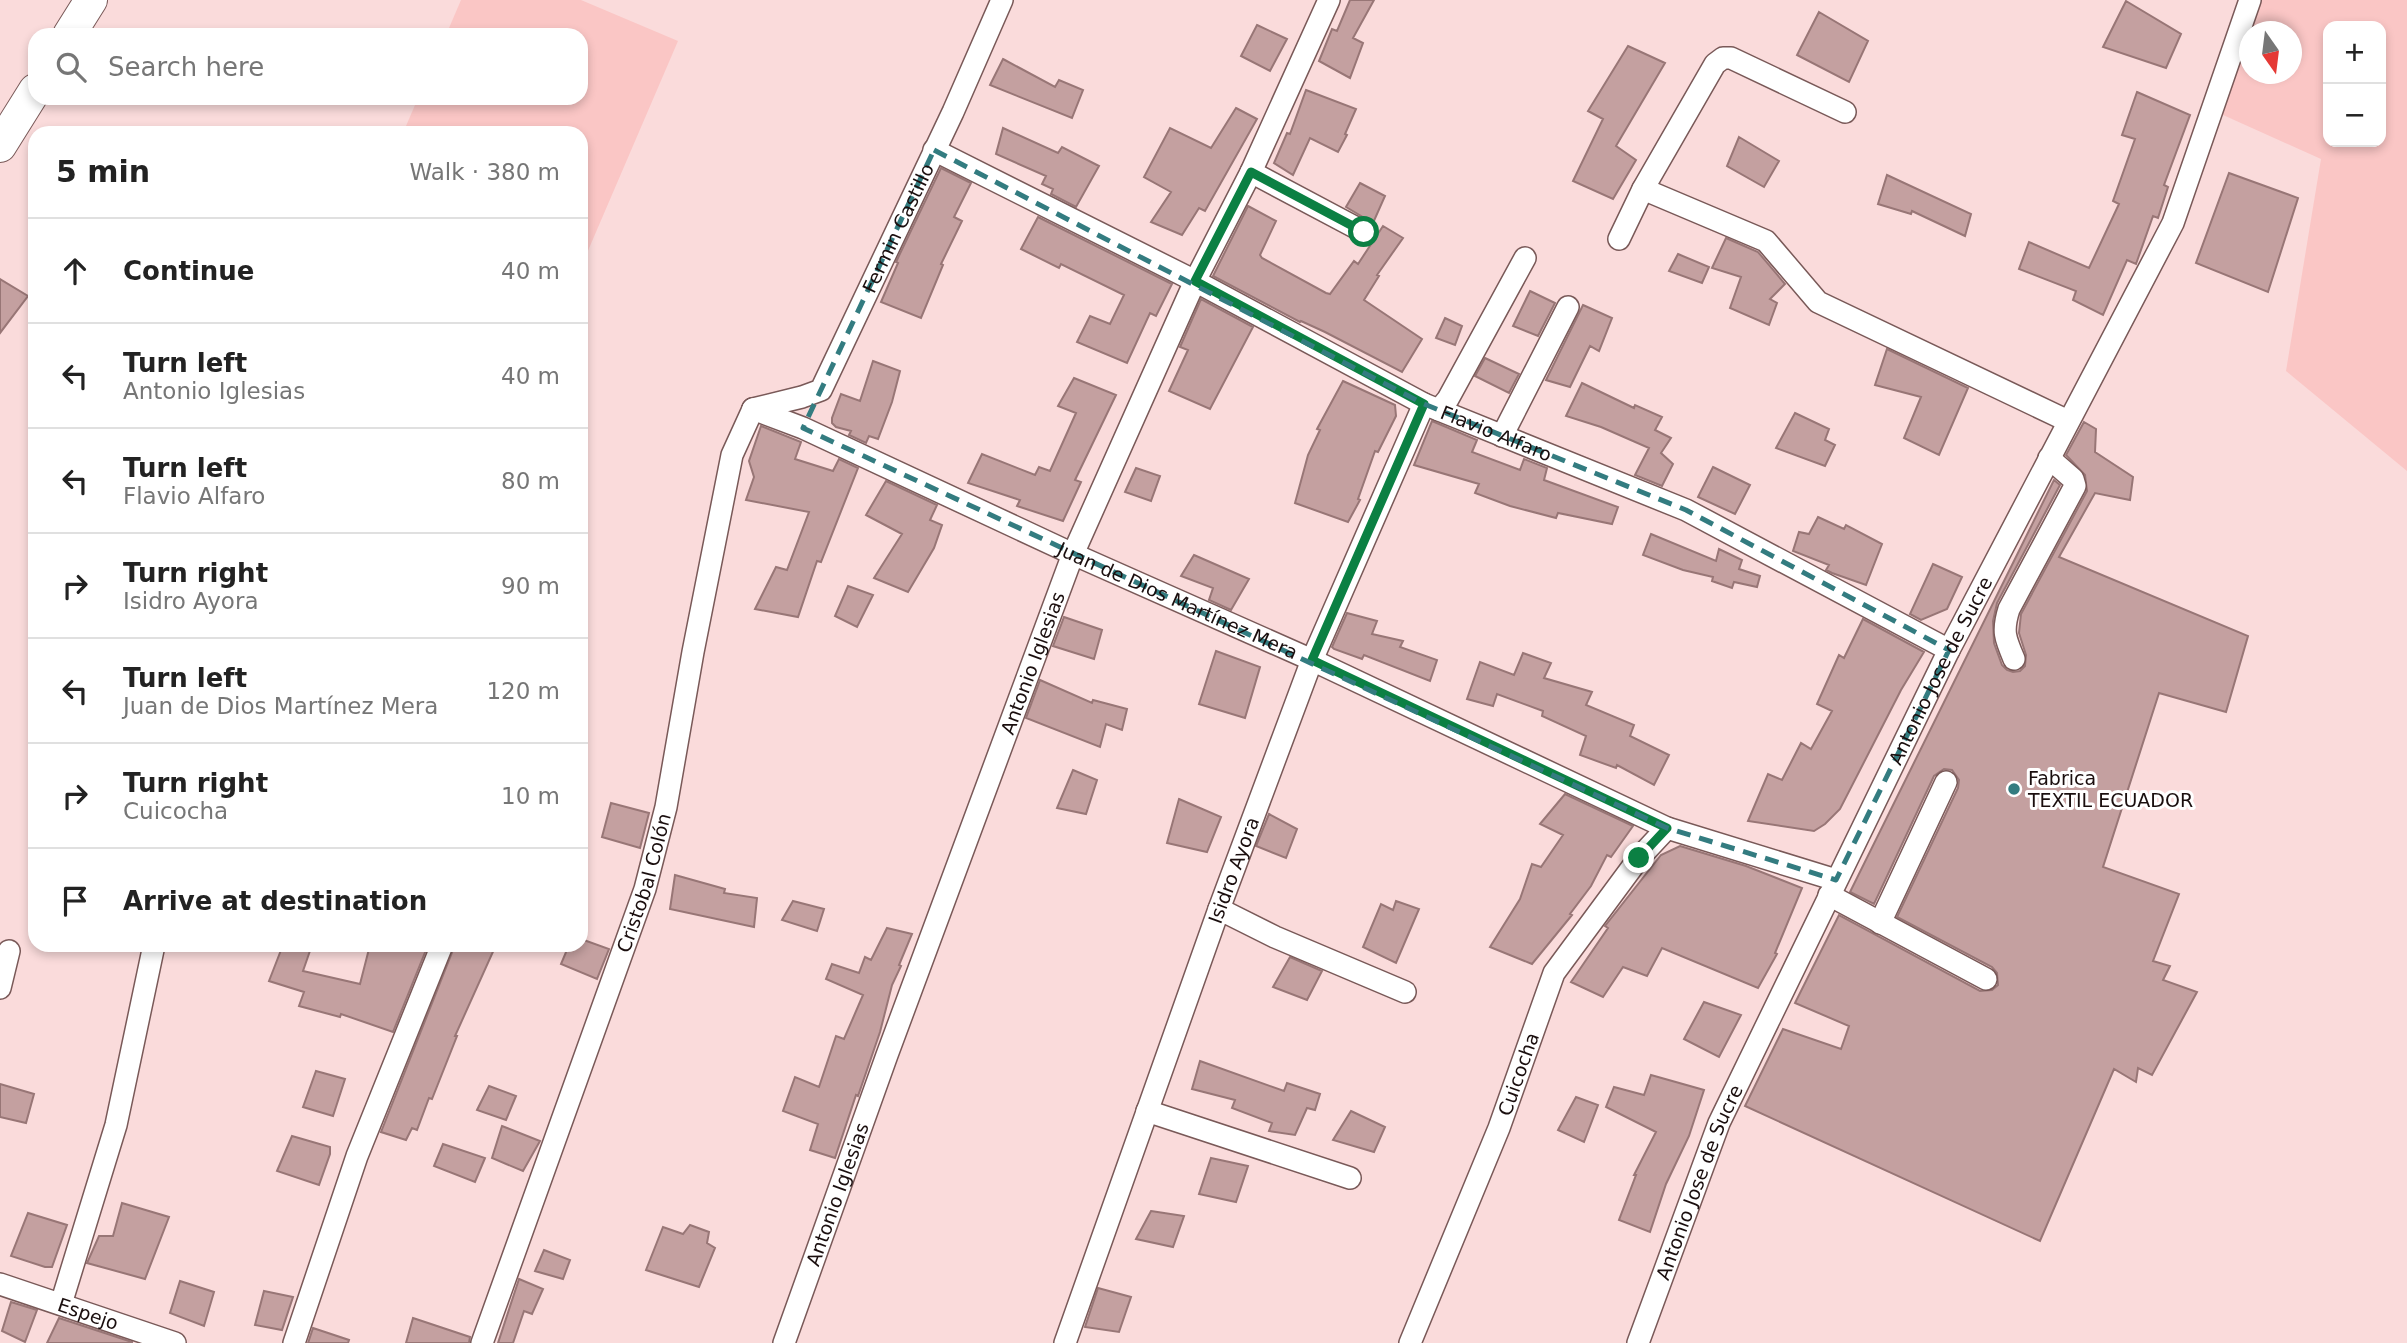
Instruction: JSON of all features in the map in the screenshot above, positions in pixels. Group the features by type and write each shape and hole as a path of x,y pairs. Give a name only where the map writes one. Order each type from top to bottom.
{"highway":[{"path":"74,28 92,0"},
{"path":"0,146 28,101"}],"street":[{"name":"Fermin Castillo","path":"803,428 1002,0"},
{"name":"Antonio Iglesias","path":"784,1343 892,1042 1073,554 1195,281 1251,172 1329,0"},
{"name":"Antonio Jose de Sucre","path":"1638,1343 1719,1123 1948,650 2173,223 2250,0"},
{"path":"1619,239 1643,189 1715,64 1723,58 1731,58 1845,112"},
{"name":"Flavio Alfaro","path":"934,150 1195,281 1432,407 1686,510 1948,650"},
{"path":"1251,172 1364,232"},
{"path":"1643,189 1766,241 1818,302 2068,421"},
{"name":"Isidro Ayora","path":"1065,1343 1219,909 1312,660 1432,407 1448,398 1525,258"},
{"path":"1502,436 1568,307"},
{"path":"753,409 821,390"},
{"name":"Juan de Dios Martínez Mera","path":"753,409 803,428 1073,554 1312,660 1667,828 1832,887 1880,923 1986,979"},
{"name":"Cristobal Colón","path":"482,1343 645,889 666,807 732,455 753,409"},
{"path":"2014,659 2004,626 2009,609 2075,486 2073,479 2049,458"},
{"path":"1880,923 1946,782"},
{"name":"Cuicocha","path":"1410,1343 1499,1128 1554,973 1639,858 1667,828"},
{"path":"1219,909 1275,937 1405,992"},
{"path":"0,988 9,951"},
{"path":"61,1304 116,1125 153,952"},
{"path":"293,1343 357,1156 439,952"},
{"path":"1147,1111 1350,1178"},
{"name":"Espejo","path":"0,1283 174,1343"}],"highlighted area":[{"path":"934,150 1424,404 1686,510 1949,650 1836,880 1667,828 803,428"}],"shaded area":[{"path":"461,0 581,0 678,41 588,251 588,126 406,126 415,105 588,105 588,28 449,28"},
{"path":"2250,0 2407,0 2407,471 2286,371 2321,159 2212,110 2239,32 2239,84 2302,84 2302,21 2243,21"}],"building":[{"path":"1350,0 1374,0 1353,38 1363,43 1350,78 1319,61 1332,29 1337,31"},
{"path":"2126,1 2181,34 2166,68 2103,47"},
{"path":"1819,12 1868,41 1849,82 1797,55"},
{"path":"1257,25 1287,39 1270,71 1241,56"},
{"path":"1628,46 1665,63 1616,146 1636,160 1613,199 1573,181 1603,119 1588,111"},
{"path":"1003,59 1055,87 1059,80 1083,90 1072,118 990,85"},
{"path":"1306,90 1356,109 1338,152 1310,138 1293,175 1274,163 1287,133 1290,134"},
{"path":"2137,92 2190,115 2164,185 2168,187 2158,218 2153,216 2136,264 2127,260 2103,315 2073,300 2076,291 2019,269 2029,242 2089,268 2119,204 2113,201 2135,139 2122,135"},
{"path":"1236,108 1257,119 1205,211 1199,208 1182,235 1151,222 1171,192 1144,177 1170,128 1211,148"},
{"path":"1003,128 1058,153 1062,147 1099,166 1076,207 1051,194 1053,189 1042,184 1046,176 996,154"},
{"path":"1739,137 1779,161 1764,187 1727,166"},
{"path":"941,168 971,183 954,217 962,221 941,264 943,265 921,318 881,302 898,263 896,262"},
{"path":"2229,173 2298,198 2268,292 2196,263"},
{"path":"1887,175 1971,214 1965,236 1912,211 1911,214 1878,204"},
{"path":"1360,183 1385,196 1373,223 1346,207"},
{"path":"1248,206 1276,221 1260,255 1262,258 1330,294 1354,261 1358,264 1383,226 1403,238 1377,275 1379,276 1364,300 1422,339 1402,372 1213,276"},
{"path":"1038,217 1172,284 1156,316 1150,313 1127,363 1077,342 1090,316 1110,324 1124,295 1061,264 1059,268 1021,249"},
{"path":"1726,238 1758,252 1785,284 1770,299 1777,303 1769,325 1730,308 1741,277 1712,268"},
{"path":"1678,254 1709,267 1702,283 1669,271"},
{"path":"0,279 28,296 0,333"},
{"path":"1530,291 1555,303 1538,336 1513,326"},
{"path":"1201,299 1253,327 1210,409 1169,391 1188,350 1180,347"},
{"path":"1583,305 1612,318 1599,351 1590,346 1570,387 1546,380"},
{"path":"1445,318 1462,326 1455,345 1436,338"},
{"path":"1887,349 1968,388 1939,455 1904,438 1921,397 1875,385"},
{"path":"1485,358 1519,374 1509,393 1475,376"},
{"path":"873,361 900,371 878,439 869,436 866,443 849,435 851,431 836,427 832,418 841,394 860,401"},
{"path":"1074,378 1116,395 1075,480 1081,482 1063,521 1017,506 1020,500 968,483 982,454 1035,475 1039,467 1050,471 1076,413 1058,406"},
{"path":"1343,381 1395,405 1396,416 1378,452 1375,451 1358,499 1360,500 1348,522 1295,503 1308,455 1320,430 1317,429"},
{"path":"1582,383 1634,408 1635,405 1662,417 1655,430 1671,438 1661,453 1673,464 1662,486 1635,475 1649,448 1601,427 1566,416"},
{"path":"1795,413 1829,429 1825,440 1835,445 1825,466 1776,448"},
{"path":"1432,421 1477,440 1472,452 1520,470 1524,459 1547,468 1544,480 1618,507 1612,524 1558,513 1556,518 1510,506 1475,493 1479,484 1414,465"},
{"name":"Fabrica TEXTIL ECUADOR","path":"2084,422 2096,429 2095,452 2133,477 2130,500 2095,493 2059,557 2248,636 2226,712 2159,693 2103,867 2179,894 2153,961 2170,966 2163,980 2197,992 2152,1075 2138,1068 2136,1082 2114,1069 2040,1241 1745,1106 1783,1029 1841,1049 1849,1026 1795,1003 1839,915 1980,991 1992,990 1998,985 1997,973 1992,967 1897,917 1958,788 1959,780 1952,770 1944,769 1934,776 1874,904 1850,892 2054,480 2060,485 1997,603 1993,621 1994,643 2002,665 2013,672 2020,671 2025,666 2026,655 2019,633 2021,614 2087,491 2085,475 2066,455"},
{"path":"761,426 801,442 795,459 833,471 839,459 858,468 821,562 817,561 798,617 755,609 776,567 787,570 809,512 746,500 754,477 749,461"},
{"path":"1713,467 1750,485 1735,514 1698,497"},
{"path":"1136,468 1160,476 1151,501 1125,492"},
{"path":"886,481 937,505 930,520 942,525 934,548 908,592 874,578 902,534 866,515"},
{"path":"1818,517 1844,529 1846,525 1882,544 1866,585 1832,573 1826,570 1829,565 1793,551 1799,532 1809,534"},
{"path":"1651,534 1716,561 1719,549 1742,560 1739,569 1760,576 1757,587 1734,582 1732,588 1712,581 1713,577 1683,570 1643,555"},
{"path":"1194,555 1249,579 1231,610 1209,600 1213,588 1181,576"},
{"path":"1933,564 1962,577 1947,609 1921,620 1910,614"},
{"path":"848,586 873,595 857,627 835,616"},
{"path":"1347,613 1377,621 1372,634 1403,641 1400,647 1437,660 1430,681 1364,655 1362,659 1334,649 1332,647"},
{"path":"1064,617 1102,630 1094,659 1053,646"},
{"path":"1863,619 1924,652 1901,690 1840,809 1814,831 1748,821 1768,774 1782,780 1801,743 1811,749 1832,711 1817,704 1839,655 1844,658"},
{"path":"1216,651 1260,667 1245,718 1199,704"},
{"path":"1523,653 1551,663 1544,678 1592,692 1586,705 1634,725 1630,736 1669,755 1654,785 1617,765 1616,768 1580,755 1586,736 1542,716 1543,711 1497,694 1493,706 1467,699 1480,662 1514,675"},
{"path":"1040,680 1092,703 1093,700 1127,709 1122,730 1106,724 1100,747 1026,718"},
{"path":"1073,770 1097,780 1086,814 1057,808"},
{"path":"1565,794 1633,826 1611,857 1607,855 1591,886 1570,914 1572,915 1532,964 1490,947 1520,899 1532,864 1541,867 1563,835 1540,824"},
{"path":"1179,799 1221,817 1207,852 1167,843"},
{"path":"611,803 649,813 640,848 602,837"},
{"path":"1269,814 1297,829 1286,858 1256,846"},
{"path":"1680,846 1746,866 1802,888 1775,953 1777,954 1758,988 1662,948 1647,976 1623,967 1603,997 1571,982 1608,928 1605,926 1661,855"},
{"path":"675,875 725,889 724,893 757,898 754,927 670,909"},
{"path":"793,901 824,909 817,931 782,920"},
{"path":"1396,901 1419,909 1396,963 1363,947 1381,904 1393,910"},
{"path":"887,928 912,934 892,985 880,1032 835,1158 810,1150 818,1124 783,1111 795,1077 819,1087 836,1036 844,1039 863,995 826,979 832,964 859,973 865,957 871,960"},
{"path":"588,942 609,949 597,979 561,964 566,952 588,952"},
{"path":"280,952 310,952 303,971 360,984 368,952 425,952 393,1032 341,1014 340,1017 299,1006 304,992 269,981"},
{"path":"452,952 493,952 417,1130 412,1128 406,1140 381,1132"},
{"path":"1290,957 1322,971 1307,1000 1273,987"},
{"path":"1704,1002 1741,1015 1719,1057 1684,1039"},
{"path":"1200,1061 1284,1091 1287,1083 1320,1094 1315,1110 1307,1108 1295,1135 1269,1131 1272,1123 1232,1108 1235,1100 1192,1089"},
{"path":"316,1071 345,1079 333,1116 303,1107"},
{"path":"1651,1075 1704,1090 1689,1136 1666,1184 1650,1232 1619,1220 1634,1175 1656,1132 1606,1107 1614,1087 1644,1095"},
{"path":"0,1084 34,1094 26,1123 0,1117"},
{"path":"489,1086 516,1096 506,1120 477,1110"},
{"path":"1576,1097 1598,1105 1584,1142 1558,1130"},
{"path":"1351,1111 1385,1127 1374,1152 1333,1140"},
{"path":"502,1126 540,1141 523,1171 492,1158"},
{"path":"292,1136 330,1147 319,1185 277,1171"},
{"path":"443,1144 485,1158 475,1182 434,1166"},
{"path":"1211,1158 1248,1166 1236,1202 1199,1194"},
{"path":"122,1203 169,1217 145,1279 87,1263 99,1236 113,1236"},
{"path":"1151,1211 1184,1216 1173,1247 1136,1239"},
{"path":"28,1213 67,1225 52,1267 11,1256"},
{"path":"690,1225 709,1232 707,1243 715,1248 699,1287 646,1270 663,1227 683,1234"},
{"path":"544,1250 570,1260 563,1279 535,1271"},
{"path":"519,1279 543,1289 532,1314 524,1311 513,1343 498,1343"},
{"path":"180,1281 214,1292 204,1326 170,1313"},
{"path":"1098,1288 1131,1297 1119,1332 1085,1327"},
{"path":"264,1291 293,1297 282,1330 255,1325"},
{"path":"11,1302 37,1310 25,1342 2,1331"},
{"path":"59,1318 132,1342 132,1343 47,1343"},
{"path":"413,1318 470,1337 469,1343 406,1343"},
{"path":"313,1328 349,1340 348,1343 308,1343"}],"place":[{"name":"Fabrica TEXTIL ECUADOR","path":"2014,789"}],"route":[{"path":"1364,232 1251,172 1195,281 1424,404 1312,660 1667,828 1639,858"}]}
